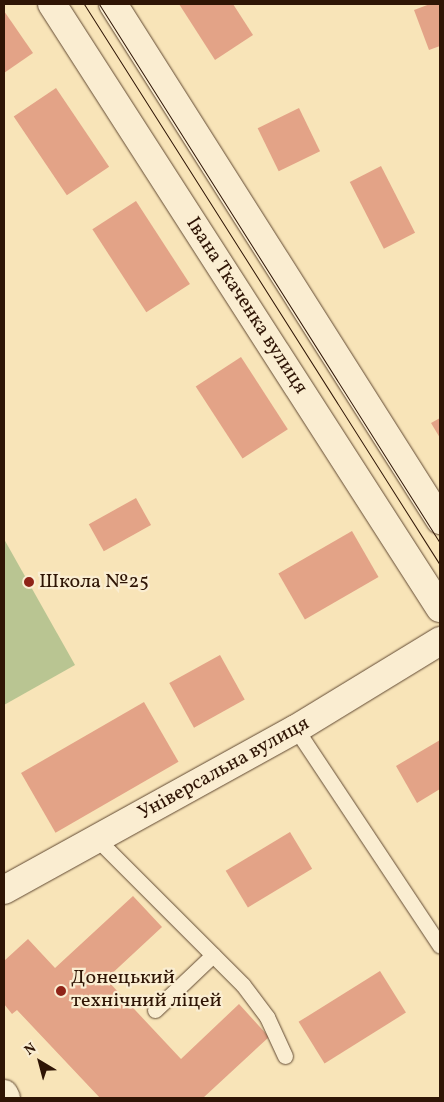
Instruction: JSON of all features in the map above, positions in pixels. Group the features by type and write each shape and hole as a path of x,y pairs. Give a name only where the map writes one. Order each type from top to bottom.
{"main road":[{"name":"Івана Ткаченка вулиця","path":"52,4 440,608"},
{"path":"113,4 440,520"},
{"name":"Універсальна вулиця","path":"4,890 296,729 440,642"},
{"path":"4,1094 6,1098"}],"lane":[{"path":"296,729 440,946"},
{"path":"97,839 213,955 267,1017 285,1056"},
{"path":"155,1010 213,955"}],"green space":[{"path":"4,539 75,665 4,705"}],"building":[{"path":"179,4 233,4 253,35 215,60"},
{"path":"430,4 440,4 440,46 429,50 414,10"},
{"path":"4,11 33,53 4,73"},
{"path":"56,88 109,167 67,195 14,117"},
{"path":"299,108 320,151 279,171 258,128"},
{"path":"381,166 415,233 384,249 350,182"},
{"path":"136,201 190,284 146,312 92,229"},
{"path":"241,357 288,429 243,459 196,386"},
{"path":"440,418 440,438 431,423"},
{"path":"136,498 151,525 104,551 89,524"},
{"path":"352,531 379,577 305,619 278,574"},
{"path":"220,655 245,700 194,728 169,683"},
{"path":"144,702 178,762 56,833 21,773"},
{"path":"440,740 440,789 417,803 396,766"},
{"path":"290,832 312,869 248,907 226,871"},
{"name":"Донецький технічний ліцей","path":"133,896 162,927 106,979 181,1059 239,1004 269,1037 203,1098 100,1098 17,1010 12,1014 4,1004 4,961 28,939 55,968"},
{"path":"380,971 406,1013 325,1063 299,1022"}],"tram line":[{"path":"84,4 440,565"},
{"path":"99,4 440,543"}],"place":[{"name":"Школа №25","path":"29,582"},
{"name":"Донецький технічний ліцей","path":"61,991"}]}
